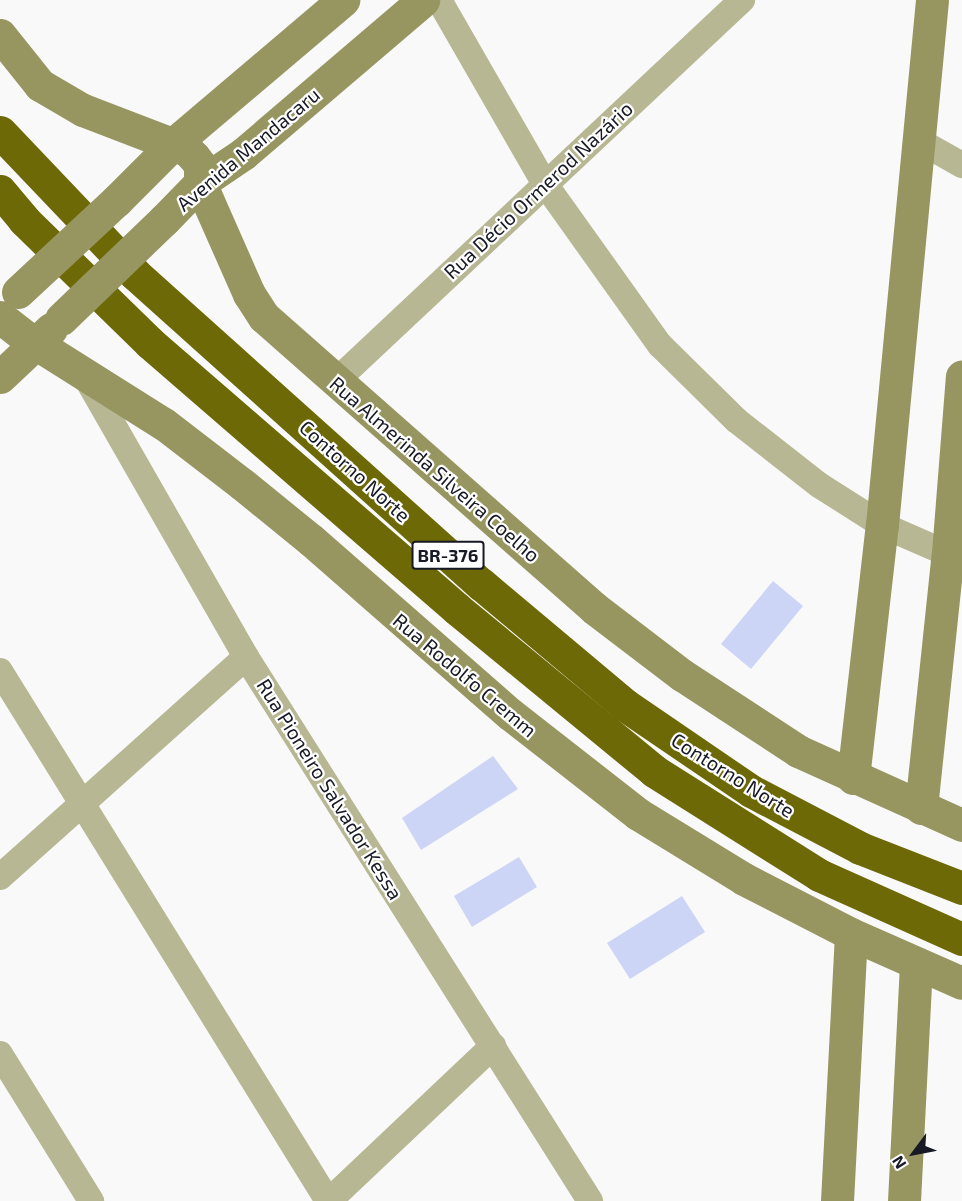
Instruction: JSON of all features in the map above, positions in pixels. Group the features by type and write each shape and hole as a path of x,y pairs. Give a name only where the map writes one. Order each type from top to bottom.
{"highway":[{"name":"Contorno Norte","path":"0,132 135,274 481,584 625,705 751,791 860,848 962,888"},
{"name":"Contorno Norte","path":"0,191 24,220 150,343 457,609 654,771 819,875 962,939"}],"street":[{"path":"6,306 171,146 343,0"},
{"name":"Avenida Mandacaru","path":"0,378 200,183 243,154 423,0"},
{"path":"439,0 545,184 660,345 736,420 819,485 882,525 955,557"},
{"name":"Rua Décio Ormerod Nazário","path":"336,381 742,0"},
{"path":"853,778 882,525 916,139 932,0"},
{"name":"Rua Almerinda Silveira Coelho","path":"0,35 40,85 83,110 186,150 194,157 200,165 200,183 249,294 264,317 594,608 682,675 798,751 853,778 962,825"},
{"path":"916,139 962,165"},
{"name":"Rua Rodolfo Cremm","path":"6,306 37,343 164,424 242,484 311,540 510,714 638,813 744,879 851,934 962,983"},
{"name":"Rua Pioneiro Salvador Kessa","path":"82,371 246,657 590,1201"},
{"path":"921,808 955,557 962,377"},
{"path":"0,877 246,657"},
{"path":"0,671 328,1201 493,1046"},
{"path":"837,1201 851,934"},
{"path":"904,1201 916,963"},
{"path":"0,1054 91,1201"}],"building":[{"path":"773,581 803,606 751,669 721,644"},
{"path":"493,756 518,789 421,850 402,818"},
{"path":"519,857 537,887 472,927 454,896"},
{"path":"682,896 705,932 630,979 607,943"}]}
